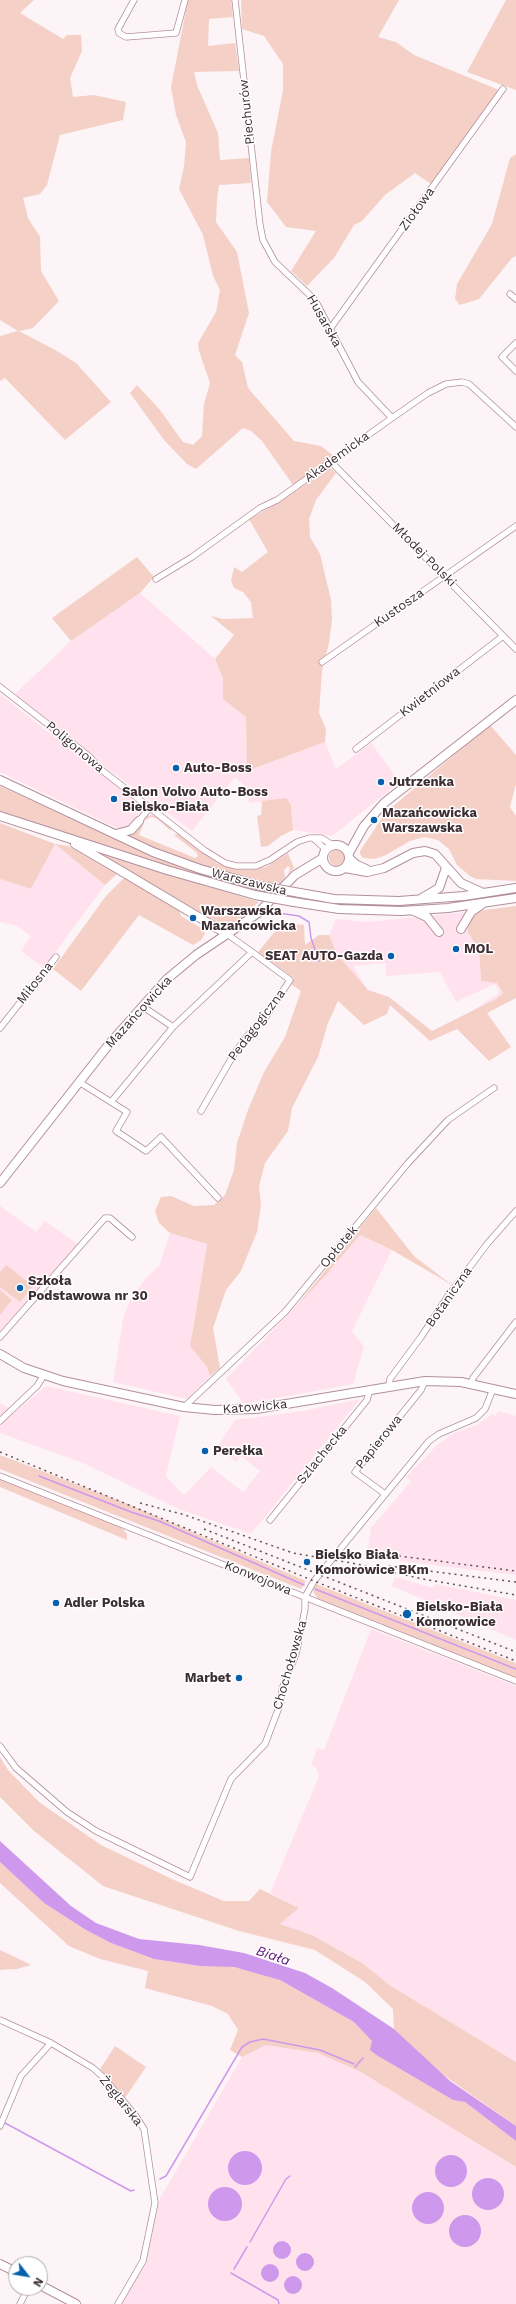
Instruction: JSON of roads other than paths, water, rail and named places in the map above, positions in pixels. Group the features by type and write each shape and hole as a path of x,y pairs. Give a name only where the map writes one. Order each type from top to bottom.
{"street":[{"path":"134,0 118,29 118,33 126,37 176,33 185,0"},
{"name":"Piechurów","path":"235,0 260,225"},
{"name":"Ziołowa","path":"330,329 503,89"},
{"name":"Husarska","path":"260,225 263,240 271,257 311,295 358,382 392,418"},
{"path":"510,294 516,298"},
{"path":"516,343 502,357 516,371"},
{"name":"Akademicka","path":"156,579 192,557 260,508 277,500 436,388 446,384 462,382 476,389 516,427"},
{"name":"Młodej Polski","path":"331,462 516,649"},
{"name":"Kustosza","path":"322,662 516,526"},
{"name":"Kwietniowa","path":"356,749 503,636"},
{"name":"Poligonowa","path":"0,687 90,757 99,768 204,850 225,863 246,867 265,862 297,842 313,838"},
{"path":"337,845 364,826 393,796 516,700"},
{"name":"Warszawska","path":"0,780 178,861 221,876 261,886 300,894 356,900 416,900 486,894 516,888"},
{"path":"116,834 131,830 150,807"},
{"name":"Warszawska","path":"0,816 203,881 255,895 294,902 339,909 413,910 516,898"},
{"path":"345,868 349,856 364,826"},
{"path":"62,836 227,934"},
{"path":"313,838 321,838 337,845 356,865 373,870"},
{"path":"313,838 323,846 325,859 337,872 345,868 362,872 384,868 413,853 424,851 435,854 461,883 486,894"},
{"name":"Mazańcowicka","path":"0,1183 79,1082 142,1006 181,967 263,909 291,879 325,859 337,845"},
{"path":"416,900 431,894 438,888 446,868"},
{"path":"461,929 471,912 483,903"},
{"path":"413,910 427,917 439,932"},
{"name":"Pedagogiczna","path":"201,1111 234,1054 248,1035 265,1018 290,980 227,934"},
{"path":"111,1102 173,1028 252,952"},
{"name":"Miłosna","path":"0,1028 56,957"},
{"path":"142,1006 173,1028"},
{"path":"79,1082 127,1112 116,1131 146,1151 161,1137 218,1198"},
{"name":"Opłotek","path":"184,1407 285,1312 408,1163 448,1120 494,1088"},
{"name":"Botaniczna","path":"388,1386 390,1379 421,1337 448,1296 487,1244 516,1211"},
{"path":"0,1337 105,1218 110,1218 132,1237"},
{"path":"471,1384 473,1378 516,1322"},
{"name":"Katowicka","path":"0,1354 24,1368 82,1386 184,1407 234,1411 256,1409 425,1381 471,1384 516,1394"},
{"path":"0,1420 37,1386 44,1375"},
{"name":"Papierowa","path":"385,1494 355,1472 421,1390 425,1381"},
{"name":"Szlachecka","path":"270,1520 367,1400 370,1389"},
{"name":"Chochołowska","path":"0,1746 16,1768 67,1812 96,1831 190,1877 231,1779 265,1744 281,1702 282,1689 296,1654 305,1609 305,1597 318,1574 429,1441 439,1434 476,1418 485,1409 493,1389"},
{"name":"Konwojowa","path":"0,1476 516,1681"},
{"name":"Żeglarska","path":"0,2020 51,2043 83,2062 103,2077 135,2115 146,2136 155,2203 143,2261 118,2304"},
{"path":"0,2126 21,2076 51,2043"},
{"path":"48,2289 76,2304"}],"waterway":[{"path":"271,912 299,916 309,922 311,938 319,961"},
{"path":"39,1476 131,1512 159,1521 304,1585"},
{"path":"315,1589 516,1669"},
{"path":"160,2179 166,2176 242,2047 250,2042 263,2039 320,2050 354,2064"},
{"path":"355,2067 363,2058"},
{"path":"5,2123 131,2191 134,2190"},
{"path":"250,2242 286,2179 290,2176"},
{"path":"234,2269 247,2247"},
{"path":"231,2273 278,2300 279,2304"}],"railway":[{"path":"0,1452 314,1581 516,1661"},
{"path":"140,1503 185,1515 293,1553 352,1563 423,1579 516,1595"},
{"path":"204,1529 516,1652"},
{"path":"375,1553 516,1571"},
{"path":"389,1566 516,1582"}],"place":[{"name":"Auto-Boss","path":"176,768"},
{"name":"Jutrzenka","path":"381,782"},
{"name":"Salon Volvo Auto-Boss Bielsko-Biała","path":"114,799"},
{"name":"Mazańcowicka Warszawska","path":"374,820"},
{"name":"Warszawska Mazańcowicka","path":"193,918"},
{"name":"MOL","path":"456,949"},
{"name":"SEAT AUTO-Gazda","path":"391,956"},
{"name":"Szkoła Podstawowa nr 30","path":"20,1288"},
{"name":"Perełka","path":"205,1451"},
{"name":"Bielsko Biała Komorowice BKm","path":"307,1562"},
{"name":"Adler Polska","path":"56,1603"},
{"name":"Bielsko-Biała Komorowice","path":"407,1614"},
{"name":"Marbet","path":"239,1678"}],"water label":[{"name":"Biała","path":"273,1956"}]}
